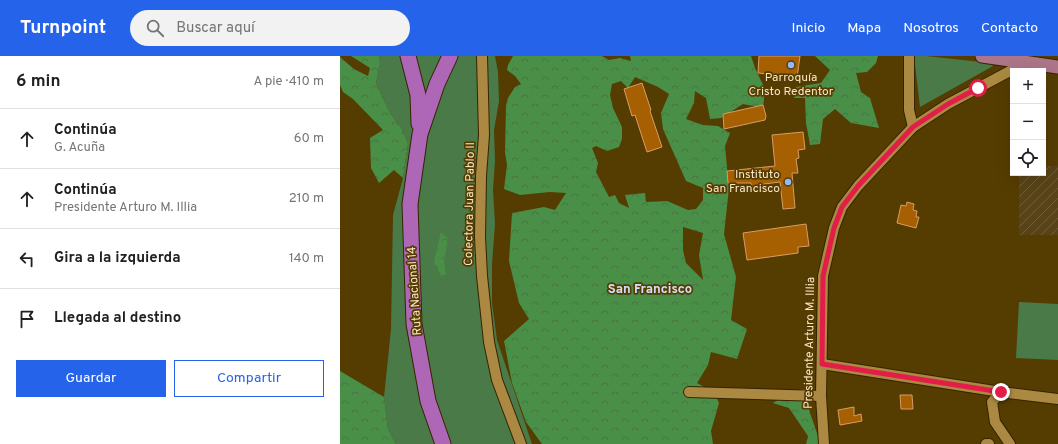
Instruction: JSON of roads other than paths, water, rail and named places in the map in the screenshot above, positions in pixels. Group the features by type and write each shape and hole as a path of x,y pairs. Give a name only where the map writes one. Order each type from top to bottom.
{"highway":[{"name":"Ruta Nacional 14","path":"408,56 418,95 420,134"},
{"name":"Ruta Nacional 14","path":"443,444 428,401 414,324 410,204 420,134 437,84 450,56"}],"main road":[{"path":"982,56 1025,67 1058,67"}],"street":[{"name":"Colectora Juan Pablo II","path":"482,56 484,134 481,176 480,237 482,276 489,342 497,380 521,444"},
{"path":"909,56 909,110 913,127"},
{"name":"Presidente Arturo M. Illia","path":"824,444 821,396 823,276 834,228 842,207 849,197 913,127 948,104 1025,67"},
{"path":"822,364 1001,392 1058,399"},
{"path":"688,392 821,396"},
{"path":"1001,392 992,402 995,422 1010,444"}],"place":[{"name":"Parroquía Cristo Redentor","path":"791,65"},
{"name":"Instituto San Francisco","path":"788,182"}],"district":[{"name":"San Francisco","path":"650,290"}]}
